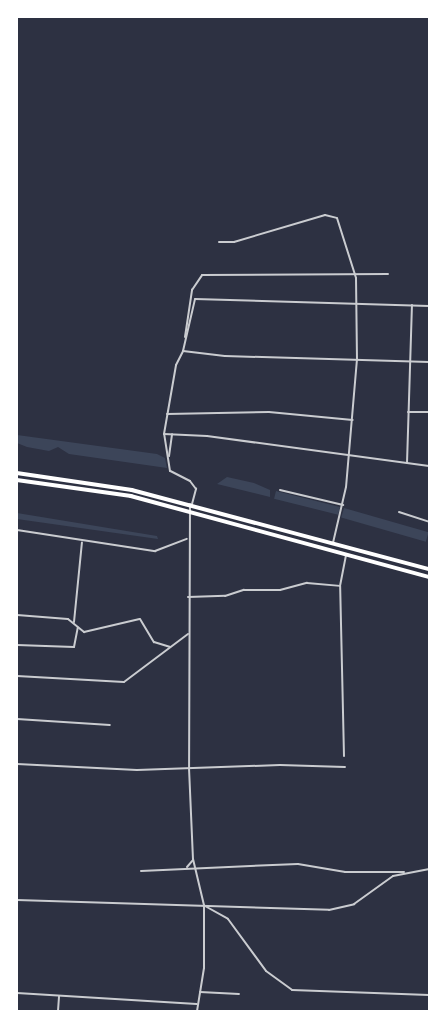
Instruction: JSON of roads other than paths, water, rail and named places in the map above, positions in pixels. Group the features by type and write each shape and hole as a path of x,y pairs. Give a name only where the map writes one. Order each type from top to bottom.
{"main road":[{"path":"17,473 111,485 191,504 429,569"},
{"path":"17,480 125,494 429,577"}],"street":[{"path":"219,242 234,242 333,214 355,275 357,360 353,420 343,505 333,543"},
{"path":"185,343 192,290 202,275 388,274"},
{"path":"197,1011 204,964 204,905 193,859 189,768 187,539 188,511 196,489 190,481 173,475 164,434 176,365 183,351 194,301 199,297 429,306"},
{"path":"407,463 412,305"},
{"path":"183,351 357,360 429,362"},
{"path":"167,414 269,412 353,420"},
{"path":"408,412 429,412"},
{"path":"164,434 429,466"},
{"path":"169,457 172,434"},
{"path":"280,490 343,505"},
{"path":"399,512 429,522"},
{"path":"17,530 82,542 160,551 187,539"},
{"path":"74,622 82,542"},
{"path":"344,756 340,586 346,555"},
{"path":"188,597 225,596 244,590 280,590 307,583 340,586"},
{"path":"17,615 74,622 78,627 88,632 140,619 154,642 171,648"},
{"path":"17,645 74,647 78,627"},
{"path":"17,676 121,683 171,648 188,634"},
{"path":"17,719 110,725"},
{"path":"17,764 137,770 280,765 345,768"},
{"path":"184,868 193,859"},
{"path":"141,870 195,866 298,864 345,872 405,872 429,869"},
{"path":"17,900 329,910 354,904 376,886 405,872"},
{"path":"204,905 228,919 266,971 292,990 429,995"},
{"path":"200,992 239,994"},
{"path":"17,993 197,1004"},
{"path":"58,1011 59,996"}]}
